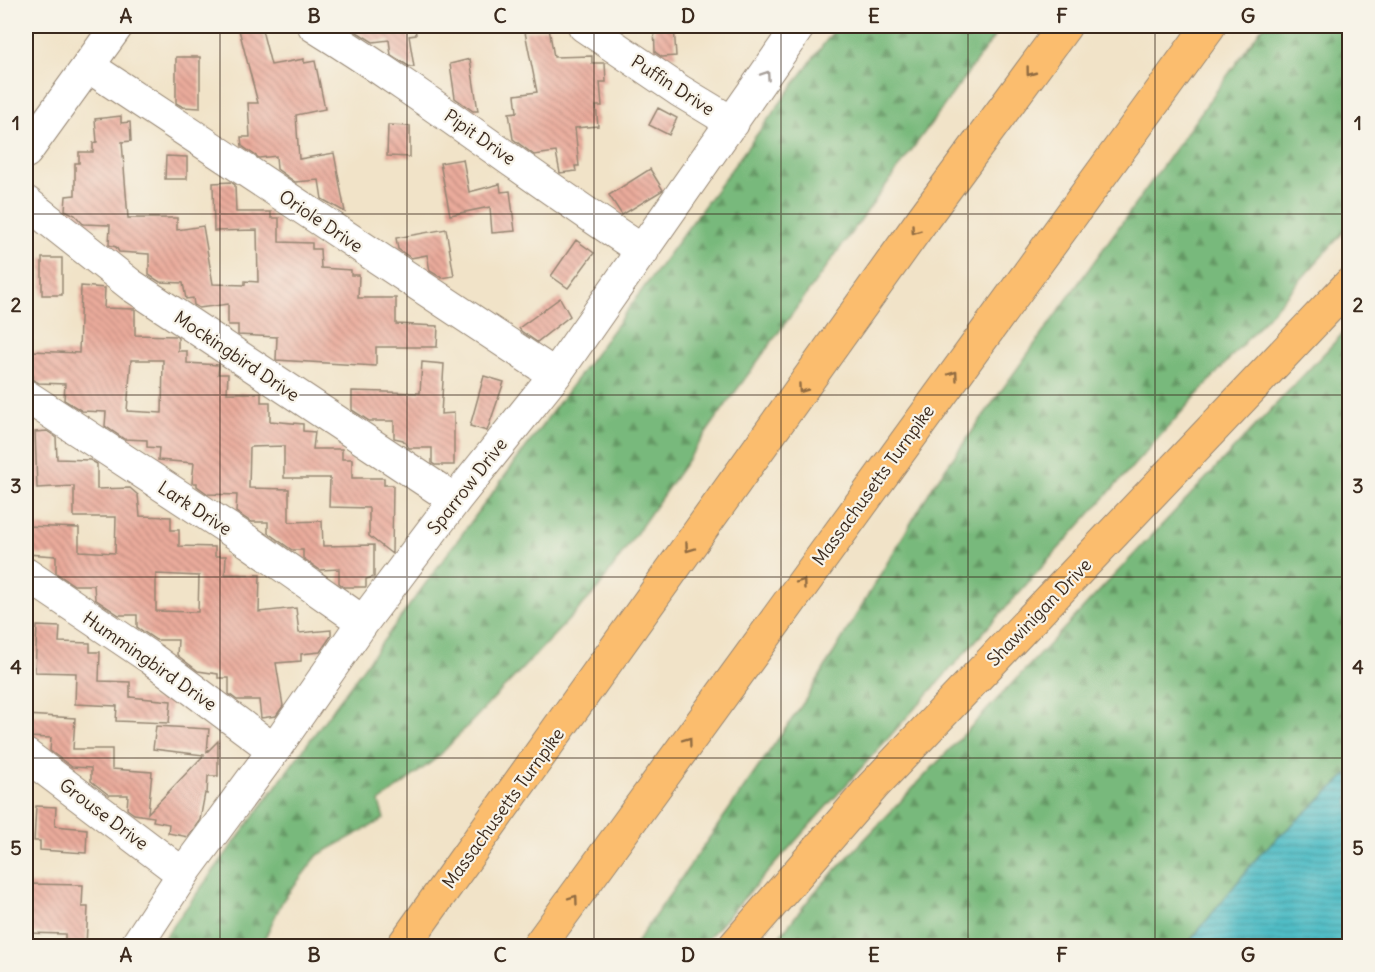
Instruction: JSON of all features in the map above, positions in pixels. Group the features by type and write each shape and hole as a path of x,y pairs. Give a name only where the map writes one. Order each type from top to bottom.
{"main road":[{"name":"Massachusetts Turnpike","path":"403,946 930,210 1065,26"},
{"name":"Massachusetts Turnpike","path":"539,946 1209,26"},
{"name":"Shawinigan Drive","path":"735,946 873,786 1350,284"}],"street":[{"path":"26,152 117,26"},
{"name":"Pipit Drive","path":"314,26 484,139 570,203 643,251"},
{"name":"Puffin Drive","path":"584,26 680,91 733,123"},
{"name":"Sparrow Drive","path":"136,946 183,874 274,750 363,622 455,500 555,375 799,26"},
{"name":"Oriole Drive","path":"88,66 555,375"},
{"name":"Mockingbird Drive","path":"26,202 131,285 455,500"},
{"name":"Lark Drive","path":"26,396 249,542 363,622"},
{"name":"Hummingbird Drive","path":"26,574 155,662 274,750"},
{"name":"Grouse Drive","path":"26,755 183,874"}],"green space":[{"path":"837,26 1002,26 725,406 597,590 438,757 379,802 384,819 318,855 283,900 261,946 158,946"},
{"path":"1263,26 1349,26 1349,226 701,946 634,946 808,696 933,486"},
{"path":"1349,327 1349,773 1260,854 1186,946 772,946 814,893"}],"water":[{"path":"1349,773 1349,946 1186,946 1260,854"}],"building":[{"path":"238,26 261,26 271,65 304,59 304,63 315,61 325,109 296,115 299,159 334,153 345,212 322,199 319,180 295,182 277,169 276,156 259,158 242,146 241,137 250,137 248,103 258,103"},
{"path":"351,26 415,26 416,35 409,36 414,67 410,67 391,55 389,40 373,42 352,29"},
{"path":"654,26 674,26 676,56 662,57 655,52"},
{"path":"549,28 554,57 592,56 592,63 605,63 606,82 600,82 602,106 596,106 598,126 575,128 579,166 575,166 576,171 560,173 556,152 534,155 513,139 509,113 517,112 515,95 537,92 525,32"},
{"path":"176,57 200,57 200,108 183,107 176,103"},
{"path":"470,59 478,111 473,111 455,98 450,64"},
{"path":"658,108 677,118 669,135 649,125"},
{"path":"121,116 121,123 130,122 131,141 122,142 128,218 177,218 177,230 203,226 213,284 245,285 245,281 258,282 257,230 214,231 213,183 231,182 235,185 236,212 271,212 271,218 279,218 279,242 312,243 312,249 320,249 321,268 351,270 351,275 359,275 358,298 396,298 396,324 438,326 437,347 376,347 376,366 276,360 277,337 238,335 238,325 228,325 228,304 199,308 194,305 193,298 186,299 183,283 160,282 149,275 149,254 119,252 116,247 109,245 110,225 83,224 75,215 65,210 66,196 75,195 75,163 79,163 79,152 93,152 93,143 97,142 95,119"},
{"path":"388,125 410,126 410,157 387,156"},
{"path":"166,156 187,157 187,179 165,179"},
{"path":"463,159 469,192 500,184 501,192 510,191 515,231 492,233 490,207 450,215 440,163"},
{"path":"650,169 663,190 622,215 609,195"},
{"path":"446,229 454,276 442,278 430,271 427,255 411,258 398,249 396,238"},
{"path":"576,240 594,253 568,288 551,276"},
{"path":"42,258 62,258 62,295 42,295"},
{"path":"81,286 105,288 104,308 135,309 135,335 176,336 178,351 187,351 187,363 219,365 218,374 228,374 227,393 261,393 261,402 270,402 270,421 303,424 303,431 315,432 313,449 342,449 342,459 352,459 352,478 384,478 384,485 393,485 392,554 369,536 369,508 329,507 330,478 284,478 284,446 250,447 249,488 289,489 289,522 322,521 323,546 374,545 374,577 366,579 366,587 344,587 339,583 339,569 320,570 303,558 303,550 292,550 268,533 268,522 251,522 236,512 237,495 208,494 197,486 197,483 192,483 194,463 158,460 159,448 147,447 147,440 124,439 105,426 106,412 82,411 64,400 65,384 39,383 33,380 33,376 26,376 26,356 33,357 33,351 79,353","holes":["131,360 163,360 162,413 127,411"]},
{"path":"560,298 570,316 537,342 521,331 519,328"},
{"path":"422,362 444,364 441,414 454,413 454,465 435,465 432,463 432,448 409,448 403,440 394,438 394,421 369,421 352,410 352,391 420,393"},
{"path":"484,376 504,382 487,431 470,426"},
{"path":"47,431 56,437 57,459 90,460 97,464 97,489 130,488 138,495 140,516 171,517 171,530 179,530 179,546 215,547 215,556 226,556 225,574 260,575 259,612 296,608 299,633 331,630 331,636 320,652 301,654 301,661 276,663 283,706 276,716 261,718 259,700 237,700 229,694 229,678 218,678 218,674 198,671 177,655 178,640 156,640 137,627 137,615 119,615 95,599 94,585 74,585 56,573 56,556 26,554 26,526 79,528 79,551 115,553 116,517 74,517 74,486 37,488 35,432","holes":["156,574 199,576 198,612 156,611"]},
{"path":"37,626 60,627 59,642 90,643 90,652 100,652 99,681 130,682 130,697 171,701 169,723 116,721 117,706 75,704 76,673 35,672"},
{"path":"26,715 75,718 73,749 112,749 112,769 152,772 148,813 204,755 153,749 156,726 209,729 207,752 218,741 218,776 208,776 207,794 205,793 200,820 188,837 168,833 169,824 153,821 154,817 134,814 127,809 128,795 109,795 91,781 91,768 72,767 50,751 51,738 26,737"},
{"path":"36,806 56,807 55,826 87,829 86,853 40,850 40,841 34,841"},
{"path":"28,884 83,885 82,907 88,907 86,946 65,946 65,934 27,933 26,893 28,893"}]}
